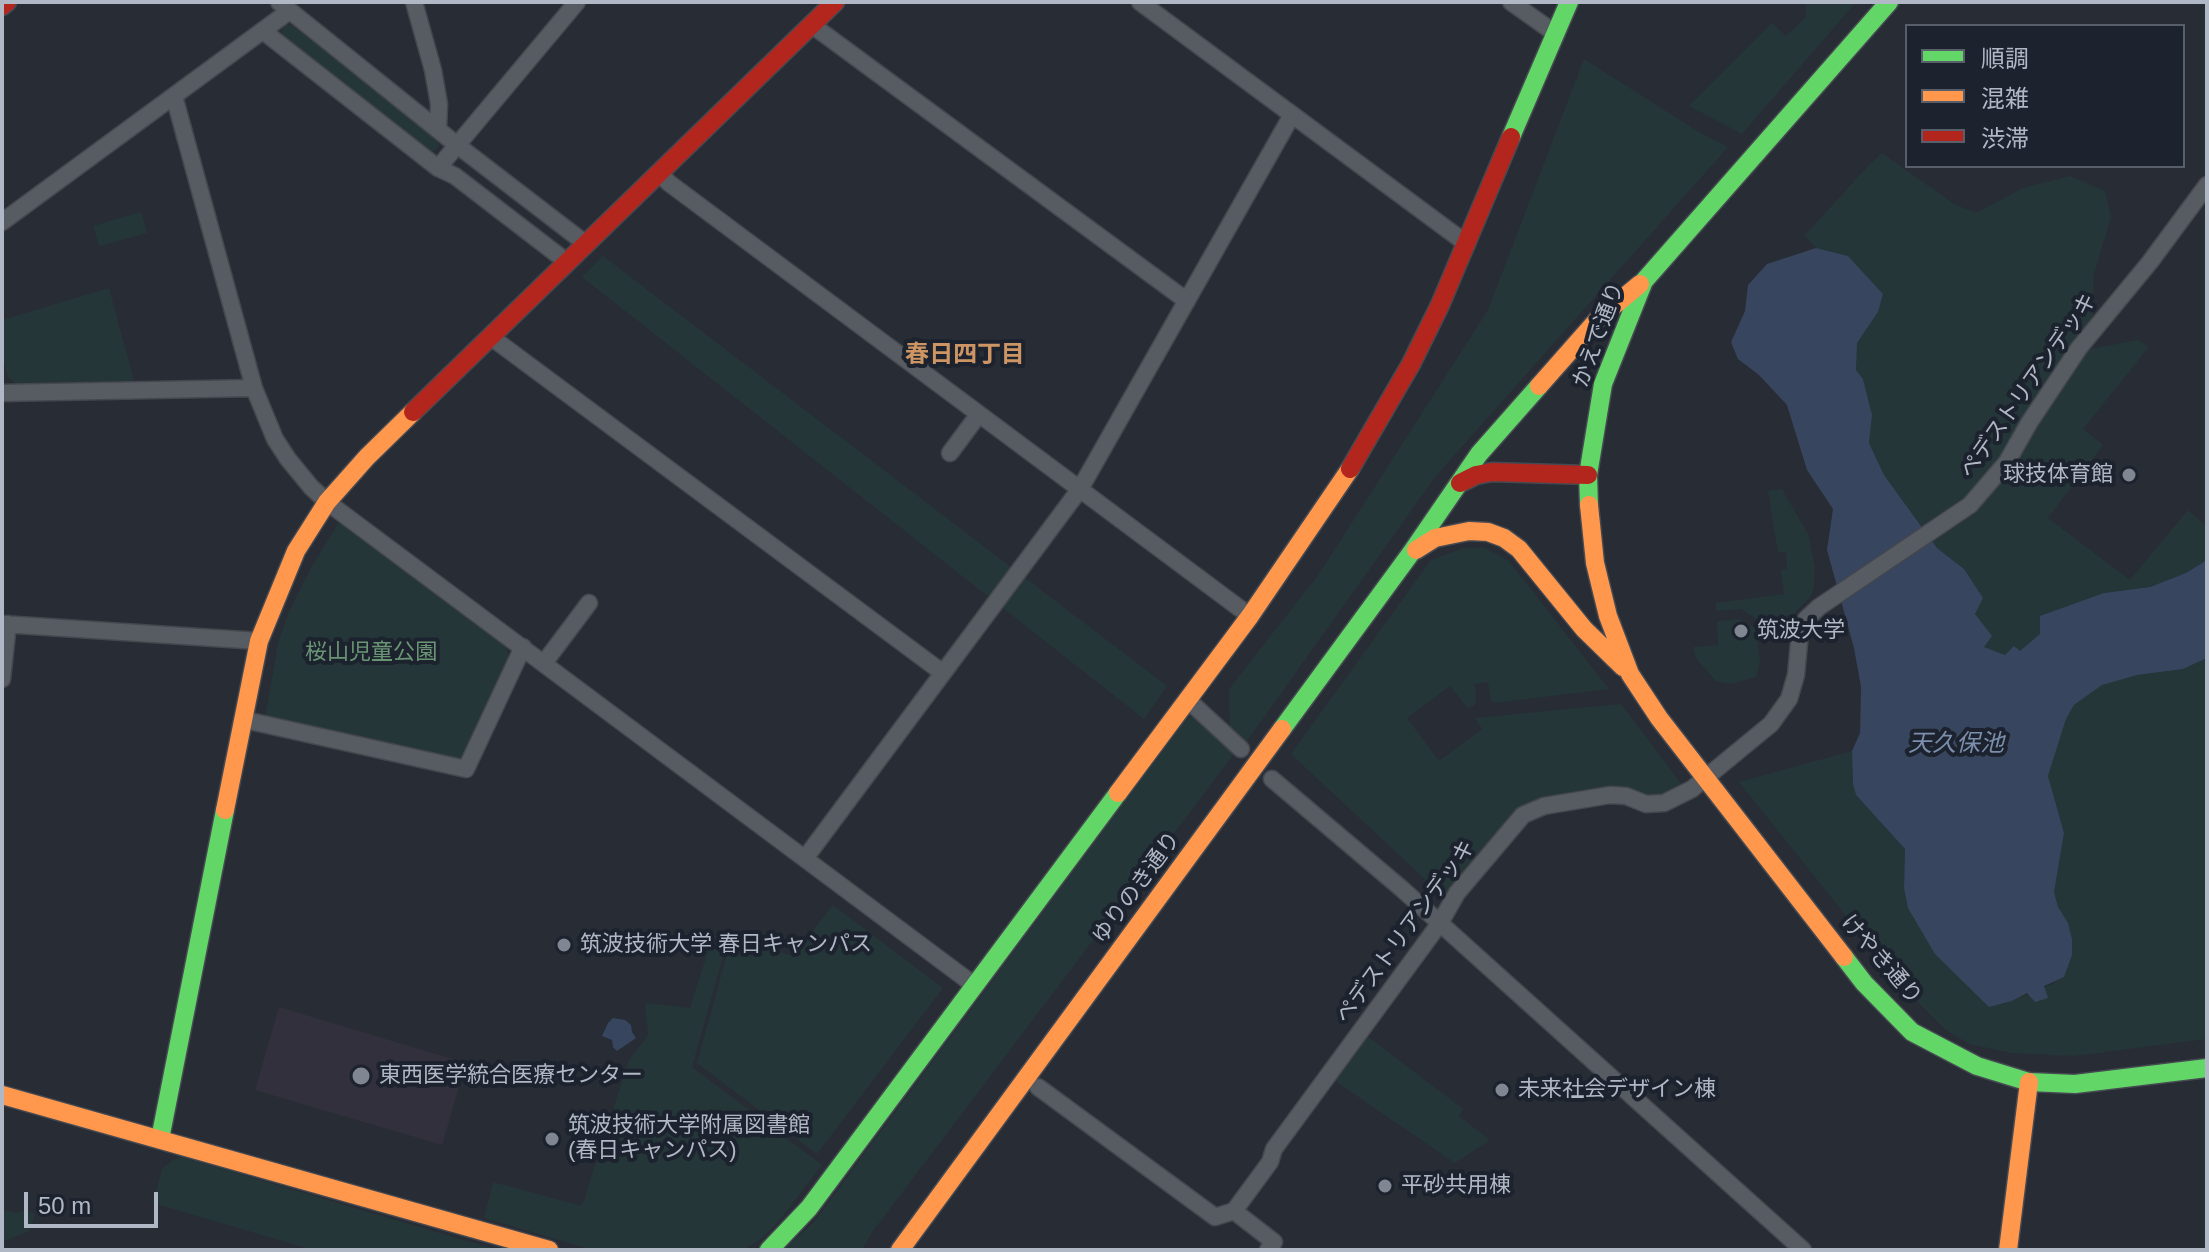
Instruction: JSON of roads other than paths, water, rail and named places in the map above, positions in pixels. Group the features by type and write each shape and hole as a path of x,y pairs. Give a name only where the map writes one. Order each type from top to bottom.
{"street":[{"path":"2,6 7,2"},
{"path":"414,2 437,93 438,130"},
{"path":"438,168 577,2"},
{"path":"160,1139 259,641 296,551 327,502 367,457 834,2"},
{"path":"1140,2 1467,244"},
{"path":"1511,2 1556,34"},
{"path":"769,1250 809,1208 1250,616 1338,490 1380,419 1440,305 1569,2"},
{"name":"かえで通り","path":"1630,674 1608,616 1595,563 1589,518 1588,475 1603,384 1644,281 1889,2"},
{"path":"2,222 263,31 283,7 586,244"},
{"path":"812,25 1187,301"},
{"path":"263,31 438,168 455,176 567,262"},
{"path":"174,96 254,388 275,439 288,459 327,502 974,985"},
{"path":"806,857 1080,489 1292,115"},
{"path":"659,173 1250,616"},
{"name":"ペデストリアンデッキ","path":"1234,1211 1270,1162 1274,1149 1440,923 1457,893 1523,815 1544,806 1610,795 1626,796 1646,804 1664,803 1692,789 1781,713 1794,684 1800,632 1806,619 1819,607 1970,505 2007,462 2079,348 2150,262 2207,185"},
{"path":"1411,553 1479,454 1599,318 1644,281"},
{"path":"491,337 943,673"},
{"path":"3,390 254,388"},
{"path":"950,453 979,414"},
{"path":"1460,483 1492,472 1588,475"},
{"path":"1411,553 1435,538 1469,531 1488,532 1504,538 1519,549 1584,629 1630,674"},
{"name":"ゆりのき通り","path":"900,1250 1411,553"},
{"path":"544,663 589,603"},
{"path":"2,679 5,624 259,641"},
{"path":"245,720 466,769 523,647"},
{"name":"けやき通り","path":"1630,674 1659,718 1864,983 1912,1032 1954,1056 2029,1082 2075,1084 2207,1068"},
{"path":"1187,699 1241,749"},
{"path":"1272,779 1440,923 1803,1250"},
{"path":"2008,1250 2029,1082"},
{"path":"1038,1087 1215,1217 1234,1211 1276,1247"},
{"path":"2,1095 549,1250"}],"water":[{"name":"天久保池","path":"1816,248 1848,256 1883,294 1878,312 1857,343 1856,370 1863,379 1872,415 1869,443 1884,475 1937,548 1964,569 1983,598 1975,614 1992,636 1984,647 2005,655 2014,646 2020,651 2040,634 2040,616 2104,593 2150,587 2186,573 2207,560 2207,658 2183,669 2137,675 2102,685 2074,705 2066,719 2048,776 2064,833 2054,892 2058,907 2068,923 2072,955 2064,977 2044,986 2048,998 2035,1002 2027,993 1989,1007 1935,954 1908,908 1904,888 1905,849 1856,795 1852,751 1860,733 1861,687 1854,648 1827,550 1833,509 1807,470 1787,405 1759,375 1738,359 1731,342 1745,311 1748,285 1767,264"},
{"path":"613,1018 625,1020 631,1025 636,1038 617,1051 612,1040 602,1036"}],"place":[{"name":"球技体育館","path":"2129,475"},
{"name":"筑波大学","path":"1741,631"},
{"name":"筑波技術大学 春日キャンパス","path":"564,945"},
{"name":"東西医学統合医療センター","path":"361,1076"},
{"name":"未来社会デザイン棟","path":"1502,1090"},
{"name":"筑波技術大学附属図書館 (春日キャンパス)","path":"552,1139"},
{"name":"平砂共用棟","path":"1385,1186"}],"district":[{"name":"春日四丁目","path":"965,355"}],"park label":[{"name":"桜山児童公園","path":"371,653"}]}
